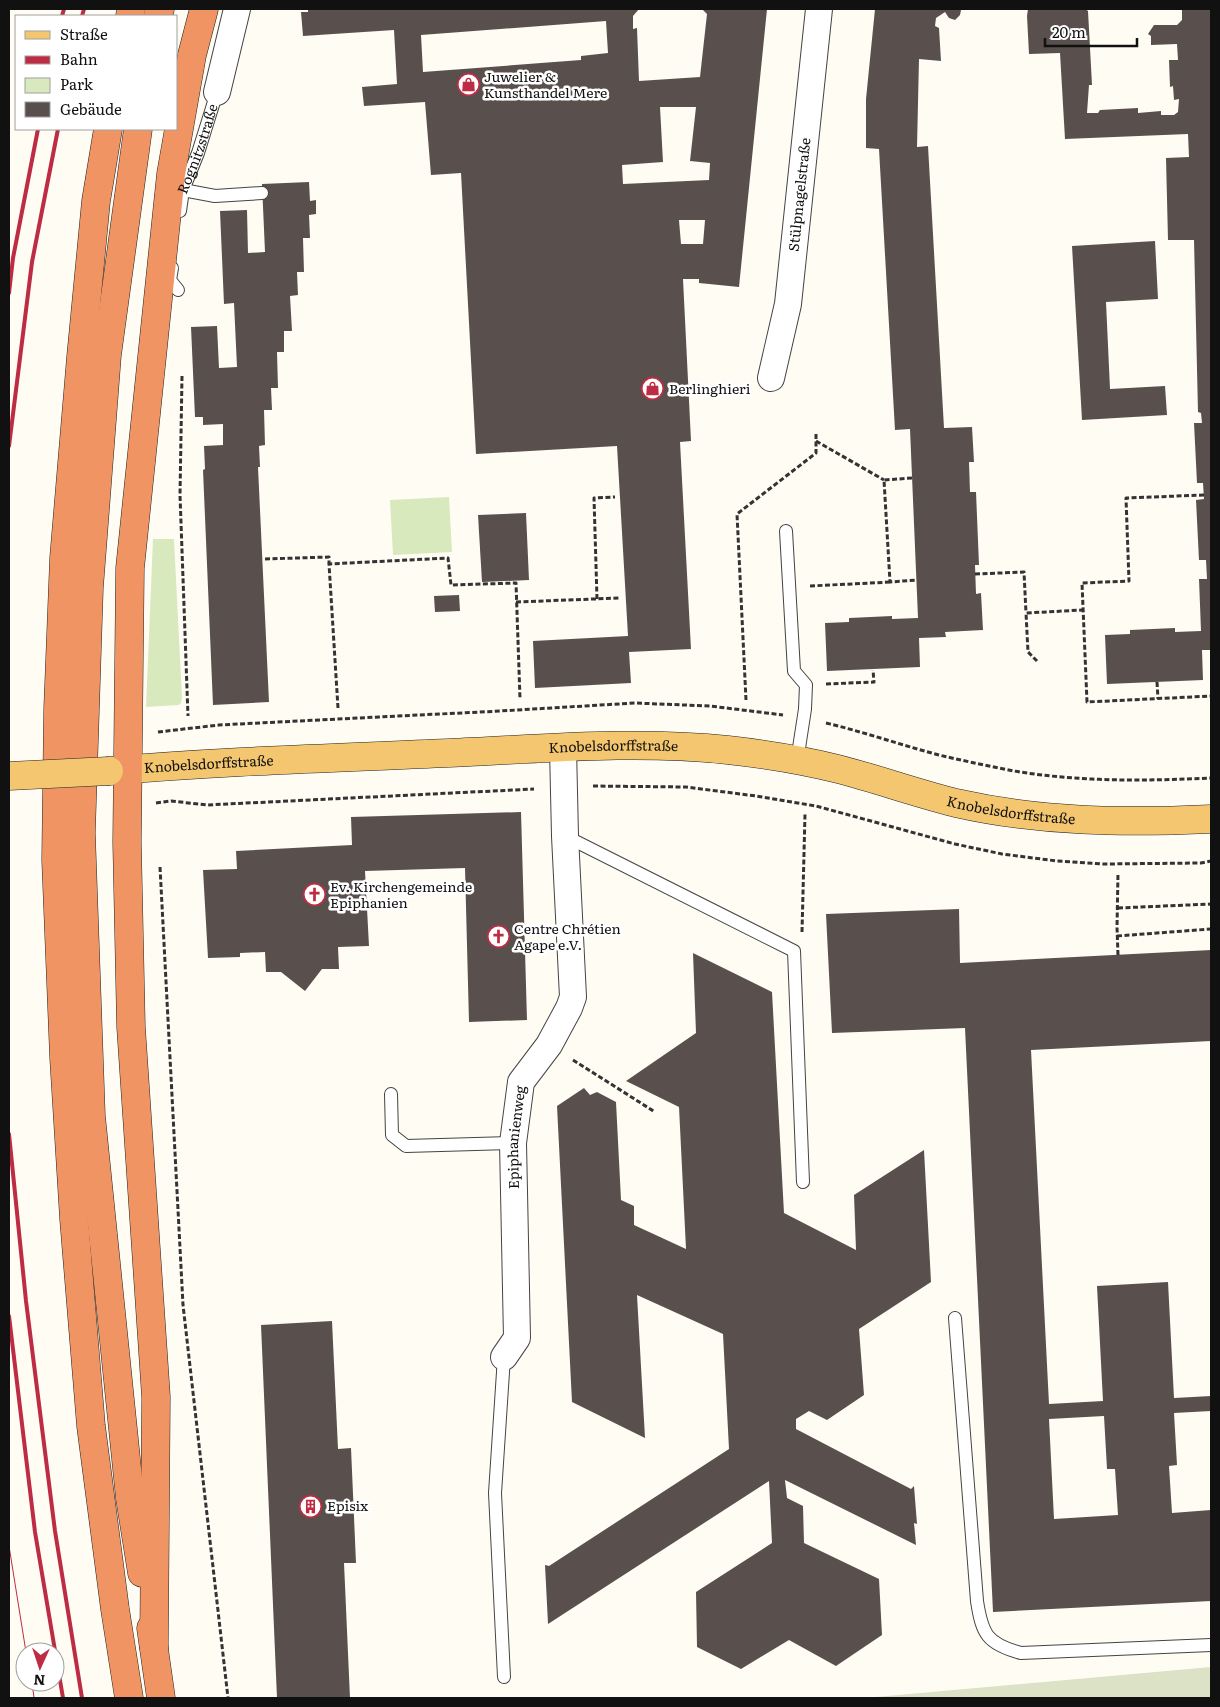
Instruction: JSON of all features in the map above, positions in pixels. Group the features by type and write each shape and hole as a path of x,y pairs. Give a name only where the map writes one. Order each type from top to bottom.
{"highway":[{"path":"154,1647 156,1397 131,1027 127,842 119,770 130,568 171,174 192,55 204,9"},
{"path":"108,130 96,201 64,558 58,709 56,860 64,1058 74,1219 91,1426 115,1608 130,1698"},
{"path":"138,130 106,364 89,588 81,833 91,1116 130,1498 161,1698"}],"main road":[{"name":"Knobelsdorffstraße","path":"9,776 189,765 563,748 662,746 728,750 797,761 836,769 956,802 1062,820 1117,822 1211,819"}],"street":[{"name":"Rognitzstraße","path":"217,92 237,9"},
{"name":"Stülpnagelstraße","path":"771,378 788,304 819,9"},
{"name":"Epiphanienweg","path":"504,1357 517,1338 513,1143 522,1082 549,1045 573,997 565,836 563,748"}],"lane":[{"name":"Rognitzstraße","path":"178,290 170,280 183,190 198,153 217,92"},
{"path":"183,190 215,196 262,193"},
{"path":"786,531 794,671 806,685 805,709 797,761"},
{"path":"565,836 794,951 803,1182"},
{"path":"391,1094 392,1135 406,1146 513,1143"},
{"path":"955,1318 977,1601 980,1622 989,1638 1004,1648 1021,1653 1211,1644"},
{"path":"504,1357 495,1493 504,1677"}],"path":[{"path":"182,376 180,495 188,716"},
{"path":"746,700 737,514 816,452 816,434"},
{"path":"816,441 884,480 912,478"},
{"path":"884,480 890,582"},
{"path":"1204,495 1126,498 1129,581 1082,583 1087,702 1211,696"},
{"path":"597,599 594,498 615,498"},
{"path":"265,560 329,557 338,708"},
{"path":"330,564 448,558 451,585 516,583 520,699"},
{"path":"975,574 1024,572 1028,652 1037,661"},
{"path":"789,587 917,580"},
{"path":"516,602 619,598"},
{"path":"1026,613 1083,610"},
{"path":"806,685 874,682 873,670"},
{"path":"1157,682 1158,698"},
{"path":"590,786 686,787 756,796 816,806 955,844 1002,854 1057,861 1103,864 1201,863 1211,861"},
{"path":"171,801 207,805 538,789"},
{"path":"803,930 805,814"},
{"path":"160,867 183,1305 228,1698"},
{"path":"1118,873 1118,955"},
{"path":"1118,908 1211,904"},
{"path":"1117,936 1211,928"},
{"path":"549,1045 655,1112"}],"green space":[{"path":"449,497 452,552 393,555 390,500"},
{"path":"153,539 174,539 182,698 179,705 146,707"},
{"path":"1211,1667 1211,1698 865,1698"}],"building":[{"path":"308,9 639,9 633,16 633,29 637,28 639,81 700,77 707,14 702,9 767,9 739,287 699,283 699,279 683,279 691,441 680,442 691,649 629,652 631,683 535,688 533,641 628,636 617,446 476,454 461,173 431,175 425,102 364,106 362,87 397,84 394,30 303,36 301,12 308,12","holes":["606,21 608,53 581,56 581,60 423,72 421,35","660,107 696,107 690,161 710,163 709,180 623,184 622,165 663,162","679,220 705,220 703,244 681,244"]},
{"path":"875,9 961,10 960,15 955,20 949,18 945,12 936,18 935,26 939,28 941,61 919,59 917,147 928,146 944,428 972,427 974,462 969,462 970,492 976,492 979,565 975,565 976,594 981,593 983,630 945,632 946,637 919,638 920,667 827,671 825,623 849,622 849,618 892,616 892,619 918,618 910,429 895,430 879,149 866,148 866,99"},
{"path":"1028,9 1085,9 1088,11 1092,85 1089,85 1087,113 1098,113 1100,110 1138,108 1138,113 1161,111 1161,115 1174,115 1178,112 1179,99 1174,100 1173,86 1170,87 1169,60 1178,60 1177,44 1151,45 1151,36 1148,34 1154,25 1177,25 1182,20 1182,9 1211,9 1211,650 1202,650 1203,680 1107,684 1105,635 1130,634 1130,630 1175,628 1175,632 1201,631 1199,579 1207,579 1206,560 1199,560 1196,500 1204,499 1203,483 1197,483 1194,423 1202,423 1201,413 1198,412 1194,240 1168,240 1166,158 1189,157 1188,134 1065,139 1060,53 1029,54"},
{"path":"309,182 310,201 316,200 316,214 309,215 310,238 303,238 304,272 297,272 298,295 290,296 292,331 284,331 284,352 277,352 278,388 271,388 272,410 264,410 265,445 259,446 260,467 258,467 269,702 213,705 203,470 205,469 204,446 223,445 223,424 203,425 203,417 195,417 191,327 217,326 219,368 237,367 234,303 224,304 220,211 247,210 248,253 265,252 262,184"},
{"path":"1155,241 1158,299 1106,302 1110,389 1165,386 1167,415 1082,420 1072,246"},
{"path":"526,513 529,580 482,582 478,515"},
{"path":"459,595 460,611 435,612 434,596"},
{"path":"521,812 527,1020 469,1022 465,868 365,871 369,946 338,947 339,969 322,969 305,991 281,972 266,972 265,952 240,953 240,957 208,958 203,870 237,869 236,851 352,845 351,817"},
{"path":"959,909 960,963 1211,950 1211,1041 1031,1050 1049,1404 1103,1401 1097,1286 1168,1282 1174,1398 1211,1396 1211,1411 1174,1413 1177,1465 1169,1466 1172,1513 1211,1510 1211,1601 993,1612 965,1028 832,1033 826,914","holes":["1104,1416 1107,1469 1115,1469 1118,1515 1054,1519 1049,1419"]},
{"path":"693,953 772,992 784,1213 856,1250 854,1195 924,1150 931,1282 859,1329 864,1395 827,1420 809,1411 796,1419 796,1429 911,1489 914,1486 917,1524 914,1523 916,1545 785,1480 787,1498 803,1506 804,1543 879,1579 882,1635 836,1666 789,1640 741,1669 697,1647 696,1592 772,1543 769,1481 548,1624 545,1565 549,1566 729,1449 723,1334 637,1295 645,1438 572,1402 557,1106 584,1088 590,1095 597,1092 616,1102 621,1200 634,1206 634,1225 686,1249 679,1107 626,1081 696,1033"},
{"name":"Episix","path":"332,1321 338,1449 351,1448 356,1563 344,1563 350,1698 277,1698 261,1325"}],"tram line":[{"path":"9,1546 24,1642"},
{"path":"33,1692 34,1698"}],"railway":[{"path":"62,15 64,9"},
{"path":"82,15 84,9"},
{"path":"9,293 13,258 38,130"},
{"path":"9,446 32,262 58,130"},
{"path":"9,1134 26,1301 55,1531 82,1698"},
{"path":"9,1316 35,1532 63,1698"}],"place":[{"name":"Juwelier & Kunsthandel Mere","path":"468,85"},
{"name":"Berlinghieri","path":"653,389"},
{"name":"Ev. Kirchengemeinde Epiphanien","path":"314,895"},
{"name":"Centre Chrétien Agape e.V.","path":"498,937"},
{"name":"Episix","path":"311,1506"}]}
